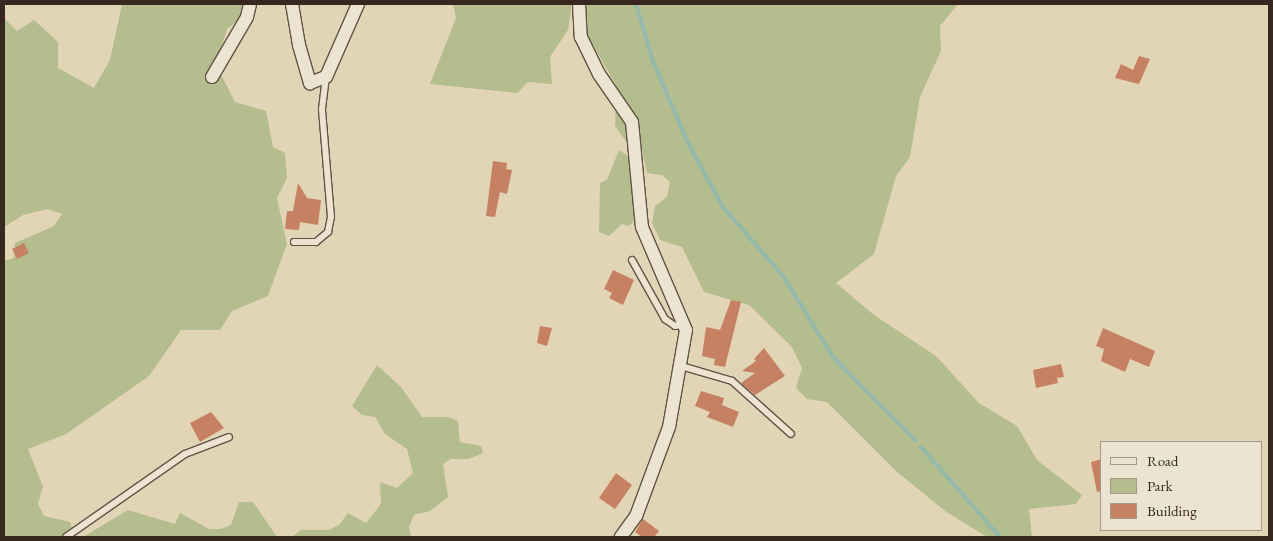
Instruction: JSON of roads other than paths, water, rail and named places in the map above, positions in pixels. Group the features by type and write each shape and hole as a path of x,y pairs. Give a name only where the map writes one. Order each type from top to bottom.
{"street":[{"path":"212,77 247,17 250,4"},
{"path":"292,4 298,45 310,83 326,77 358,4"},
{"path":"579,4 581,36 599,74 632,122 642,227 684,325 681,366 666,436 636,516 621,537"}],"lane":[{"path":"294,242 316,242 328,232 331,217 322,109 326,77"},
{"path":"632,260 665,319 675,326 684,325"},
{"path":"681,366 732,381 791,434"},
{"path":"66,537 185,454 229,437"}],"waterway":[{"path":"636,4 653,61 688,143 723,207 783,276 833,357 915,440"},
{"path":"921,447 1000,537"}]}
